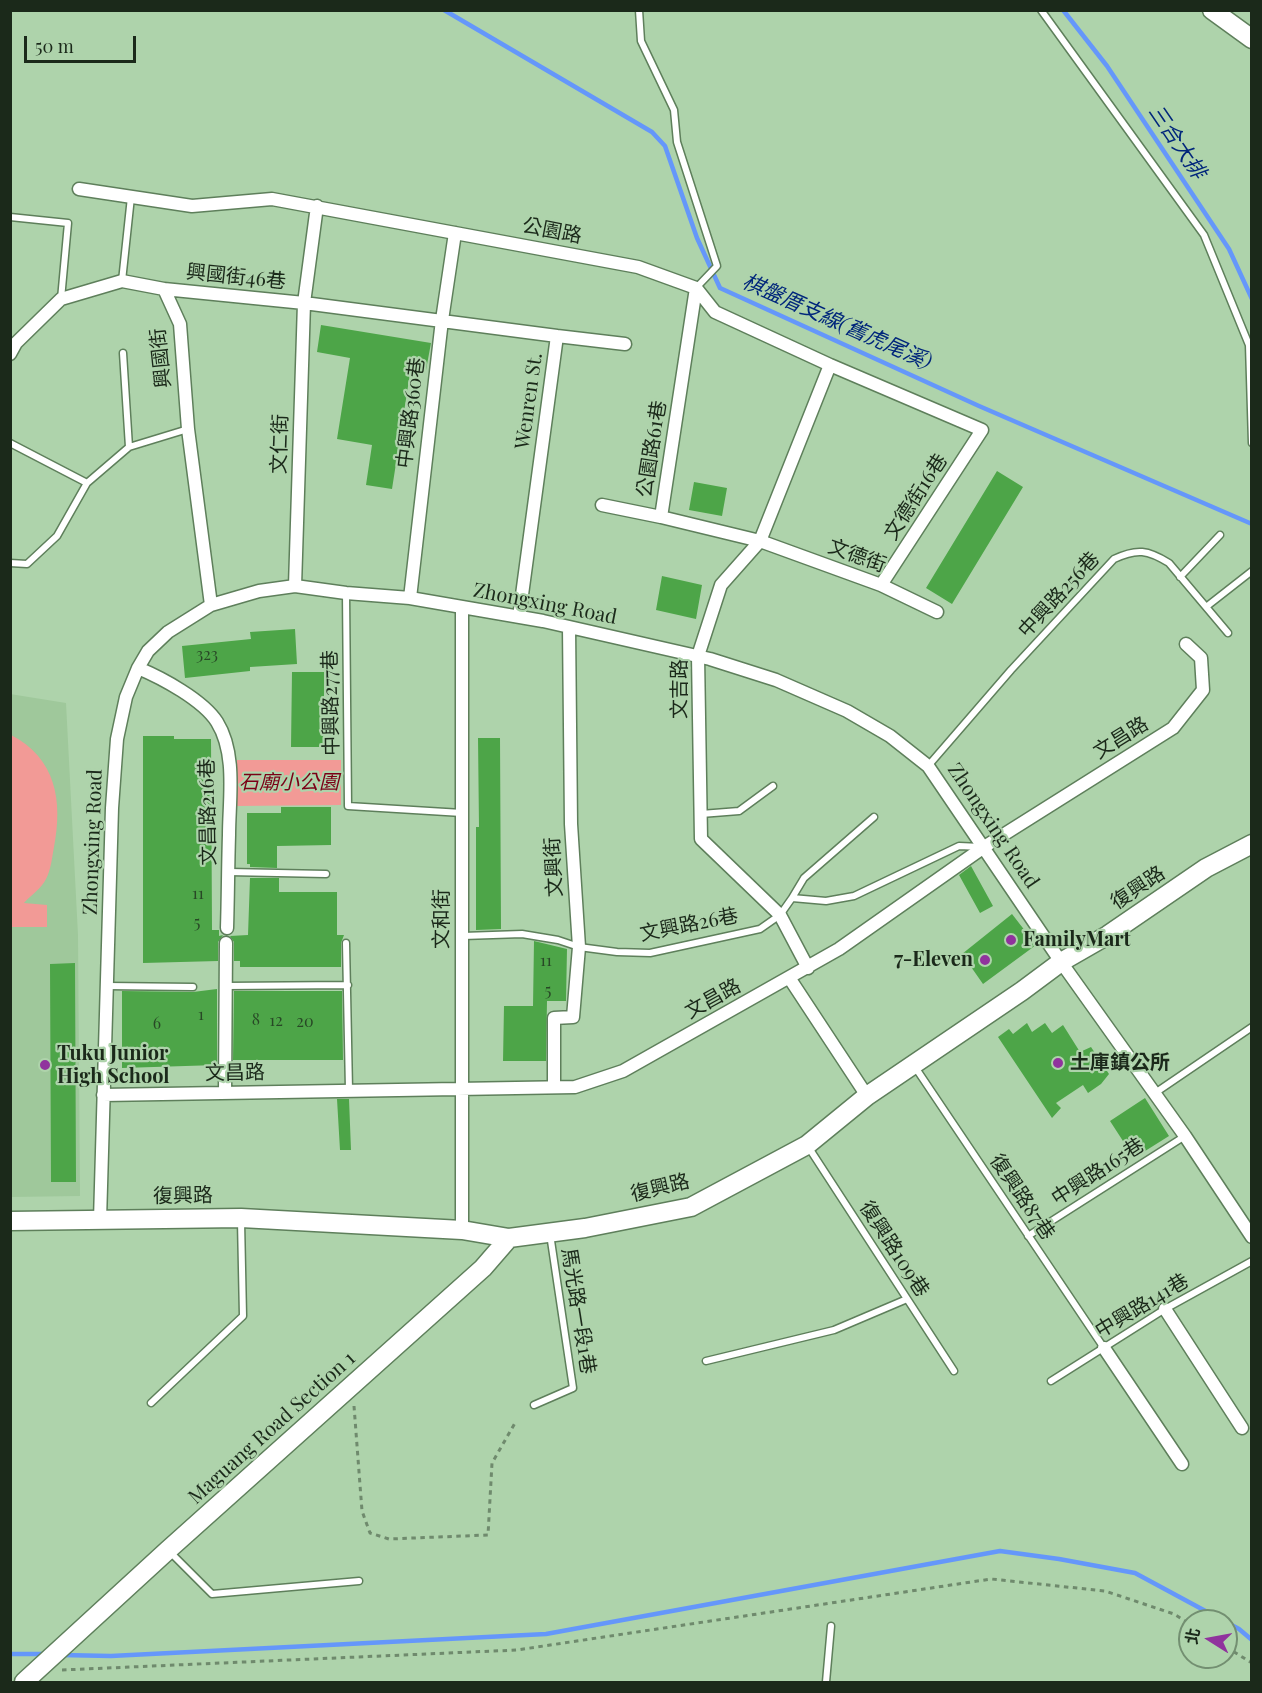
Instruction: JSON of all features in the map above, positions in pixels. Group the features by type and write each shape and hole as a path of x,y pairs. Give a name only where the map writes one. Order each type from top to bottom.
{"main road":[{"path":"1212,10 1251,39"},
{"name":"復興路","path":"10,1221 241,1218 462,1230 509,1238 550,1234 691,1207 807,1145 867,1096 1061,962 1118,928 1206,868 1251,844"},
{"name":"Maguang Road Section 1","path":"43,1666 168,1550 483,1268 509,1238"}],"street":[{"name":"公園路","path":"79,189 192,206 272,199 317,206 638,267 696,288"},
{"name":"文仁街","path":"296,586 304,303 317,206"},
{"name":"中興路360巷","path":"410,598 442,320 455,233"},
{"path":"10,354 13,341 61,299 122,281 164,289"},
{"path":"696,288 715,312 830,365"},
{"name":"公園路61巷","path":"696,288 662,517 760,541"},
{"name":"興國街46巷","path":"164,289 304,303"},
{"name":"興國街","path":"164,289 180,324 188,429 211,605"},
{"name":"Wenren St.","path":"304,303 557,336 519,617"},
{"path":"557,336 625,344"},
{"name":"文德街16巷","path":"830,365 982,429 882,585"},
{"name":"文吉路","path":"808,968 780,915 701,839 698,656 722,585 760,541 830,365"},
{"path":"602,505 662,517"},
{"name":"文德街","path":"760,541 882,585 937,612"},
{"name":"Zhongxing Road","path":"100,1220 112,808 117,739 126,697 148,651 168,632 211,605 259,591 296,586 410,598 462,607 569,627 698,656 776,680 847,711 890,736 928,766 1061,962 1185,1136 1251,1237"},
{"name":"文和街","path":"462,607 462,1230"},
{"name":"文興街","path":"554,1087 554,1018 573,1017 579,947 571,824 569,627"},
{"name":"文昌路","path":"103,1095 575,1087 623,1071 790,979 839,949 984,847 1173,728 1203,690 1201,658 1186,644"},
{"name":"文昌路216巷","path":"138,668 156,676 206,710 216,721 223,735 228,752 230,779 227,928"},
{"path":"225,1093 226,943"},
{"path":"790,979 867,1096"},
{"path":"1165,1309 1242,1428"},
{"path":"1104,1348 1182,1464"}],"lane":[{"path":"639,10 641,41 674,110 676,142 717,266 696,288"},
{"path":"1041,10 1204,235 1250,345 1251,443"},
{"path":"122,281 131,197"},
{"path":"10,217 68,223 61,299"},
{"path":"123,352 129,447"},
{"path":"10,563 27,564 57,536 87,483 129,447 188,429"},
{"path":"10,443 87,483"},
{"path":"1180,577 1220,535"},
{"name":"中興路256巷","path":"928,766 1011,670 1114,559 1131,551 1146,552 1169,563 1228,633"},
{"path":"1206,607 1251,571"},
{"name":"中興路277巷","path":"346,593 348,806 462,813"},
{"path":"701,814 739,811 773,786"},
{"name":"文興路26巷","path":"462,936 522,934 558,940 579,947 617,952 650,952 759,928 780,915 804,878 874,817"},
{"path":"792,898 826,901 854,896 959,846 984,847"},
{"path":"228,872 326,874"},
{"path":"346,943 349,1091"},
{"path":"226,987 348,985"},
{"path":"107,986 193,987"},
{"path":"1155,1093 1251,1027"},
{"name":"復興路87巷","path":"913,1065 1104,1348"},
{"name":"中興路165巷","path":"1028,1236 1185,1136"},
{"name":"復興路109巷","path":"807,1145 954,1371"},
{"path":"151,1403 243,1316 241,1218"},
{"name":"馬光路一段1巷","path":"534,1405 573,1388 550,1234"},
{"name":"中興路141巷","path":"1052,1381 1165,1309 1251,1261"},
{"path":"706,1361 834,1330 907,1299"},
{"path":"168,1550 212,1594 359,1581"},
{"path":"826,1683 831,1626"}],"path":[{"path":"352,1386 362,1511 369,1533 389,1539 488,1535 492,1463 515,1423"},
{"path":"43,1666 517,1650 991,1579 1105,1591 1178,1616"},
{"path":"1238,1655 1251,1663"}],"shaded area":[{"name":"Tuku Junior High School","path":"10,694 66,703 78,935 80,1196 11,1197"}],"green space":[{"path":"11,735 38,756 47,768 56,797 57,830 49,872 42,886 24,903 47,905 47,927 11,927"},
{"name":"石廟小公園","path":"237,760 341,760 341,805 237,806"}],"building":[{"path":"321,325 431,343 426,370 411,367 392,489 366,485 372,445 337,439 350,358 317,352"},
{"path":"997,471 1023,487 952,604 926,588"},
{"path":"694,482 727,488 722,516 689,510"},
{"path":"662,576 702,585 696,619 656,610"},
{"path":"295,629 297,664 250,667 250,671 185,678 182,646 251,639 250,632"},
{"path":"292,672 324,672 324,747 291,747"},
{"path":"143,736 211,739 212,930 219,930 219,936 223,935 218,942 218,961 143,963"},
{"path":"478,738 500,738 501,929 476,930 476,827 479,827"},
{"path":"281,807 331,807 331,845 277,846 277,868 250,867 250,864 247,864 247,813 281,813"},
{"path":"971,866 993,906 980,913 959,875"},
{"path":"250,878 279,878 279,892 337,892 337,935 344,935 341,943 341,967 240,967 240,961 234,961 234,942 230,936 248,935"},
{"path":"1012,914 1036,945 983,984 962,954"},
{"path":"534,941 567,949 566,1001 547,1001 546,1061 503,1061 504,1006 533,1006"},
{"path":"75,963 76,1182 51,1182 50,964"},
{"path":"217,989 217,1065 122,1068 122,991 193,992"},
{"path":"234,991 342,991 343,1060 233,1060"},
{"name":"土庫鎮公所","path":"1027,1023 1032,1032 1045,1023 1052,1033 1063,1025 1080,1052 1091,1047 1109,1074 1101,1084 1088,1093 1083,1085 1056,1103 1061,1108 1052,1118 998,1037 1009,1029 1013,1034"},
{"path":"1145,1098 1169,1136 1134,1158 1110,1121"},
{"path":"337,1099 349,1099 351,1150 340,1150"}],"waterway":[{"name":"棋盤厝支線(舊虎尾溪)","path":"444,10 652,132 665,146 697,238 720,288 979,406 1252,524"},
{"name":"三合大排","path":"1063,10 1107,66 1229,249 1252,299"},
{"path":"61,1655 111,1656 546,1634 1000,1551 1135,1573 1202,1609"},
{"path":"1238,1628 1252,1640"},
{"path":"10,1654 47,1654"}],"place":[{"name":"FamilyMart","path":"1011,940"},
{"name":"7-Eleven","path":"985,960"},
{"name":"土庫鎮公所","path":"1058,1063"},
{"name":"Tuku Junior High School","path":"45,1065"}]}
